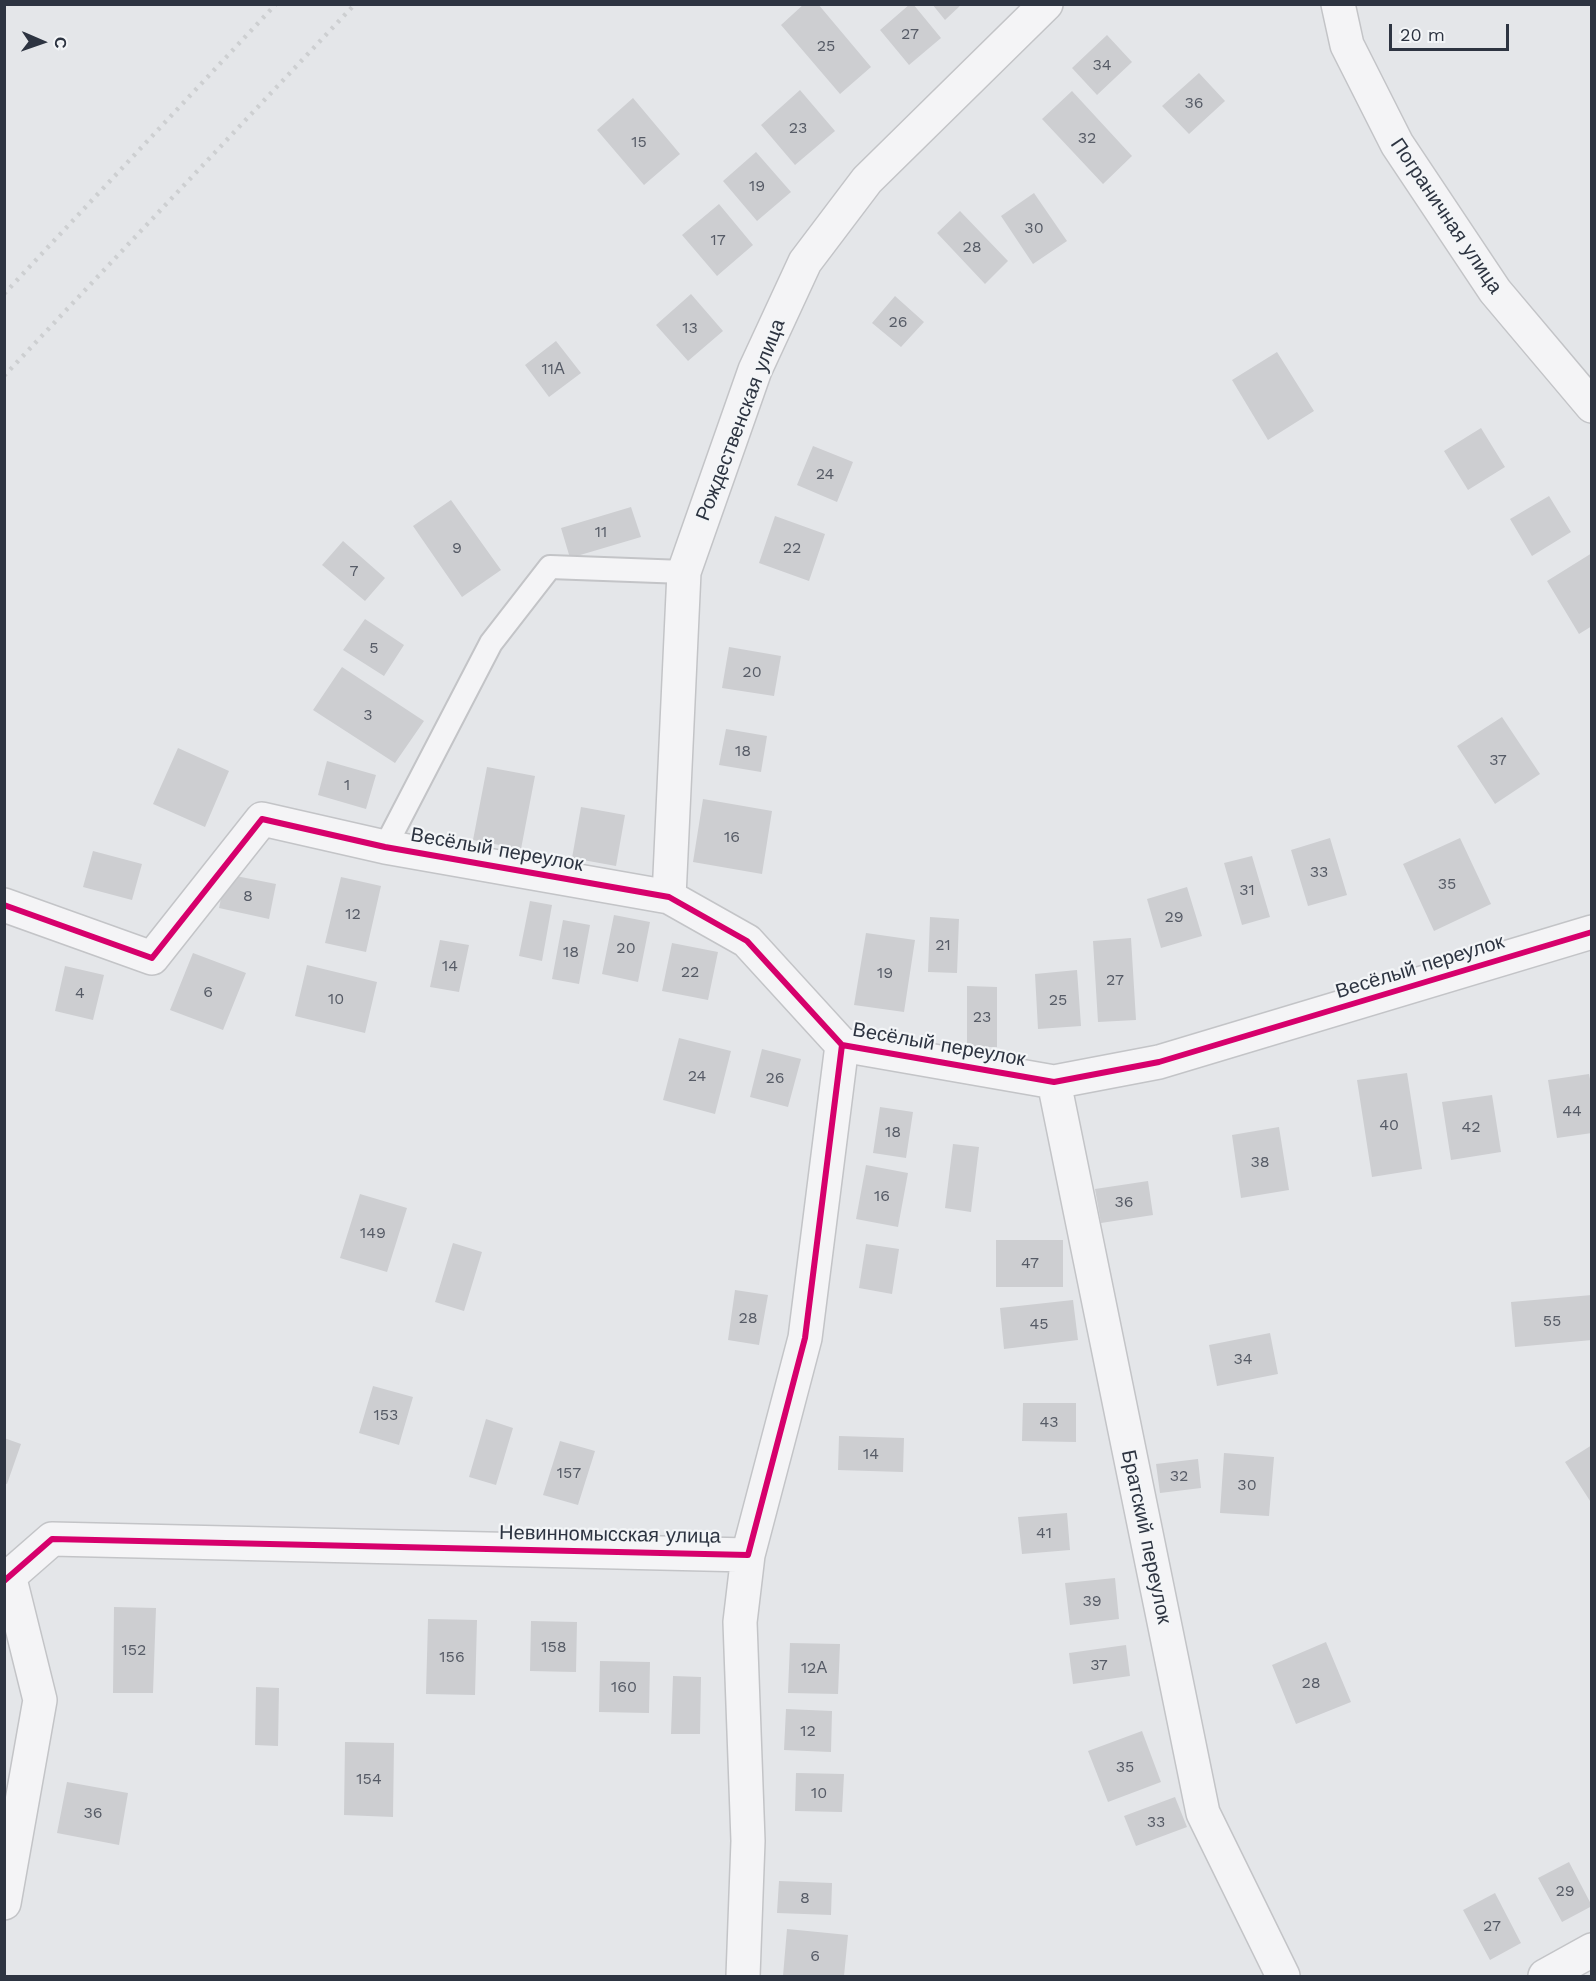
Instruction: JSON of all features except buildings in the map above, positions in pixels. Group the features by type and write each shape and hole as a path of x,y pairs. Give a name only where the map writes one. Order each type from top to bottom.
{"street":[{"name":"Рождественская улица","path":"669,897 684,572 755,370 804,262 867,180 1046,4"},
{"name":"Пограничная улица","path":"1338,4 1347,45 1397,144 1495,291 1587,388"},
{"name":"Весёлый переулок","path":"4,905 152,957 262,819 385,847 669,897 747,941 842,1045 1054,1082 1160,1062 1592,932"},
{"name":"Невинномысская улица","path":"7,1578 52,1539 748,1555 805,1338 842,1045"},
{"name":"Братский переулок","path":"1054,1082 1203,1813 1283,1977"},
{"path":"743,1977 748,1841 740,1622 748,1555"},
{"path":"4,1903 40,1700 7,1578"},
{"path":"1545,1977 1592,1950"}],"lane":[{"path":"385,847 491,643 550,567 684,572"}],"railway":[{"path":"4,294 276,4"},
{"path":"4,376 355,4"}],"cycle path":[{"path":"4,905 152,958 262,819 385,847 669,897 747,941 842,1045 1054,1082 1159,1062 1592,932"},
{"path":"4,1581 52,1539 748,1555 805,1338 842,1045"}]}
